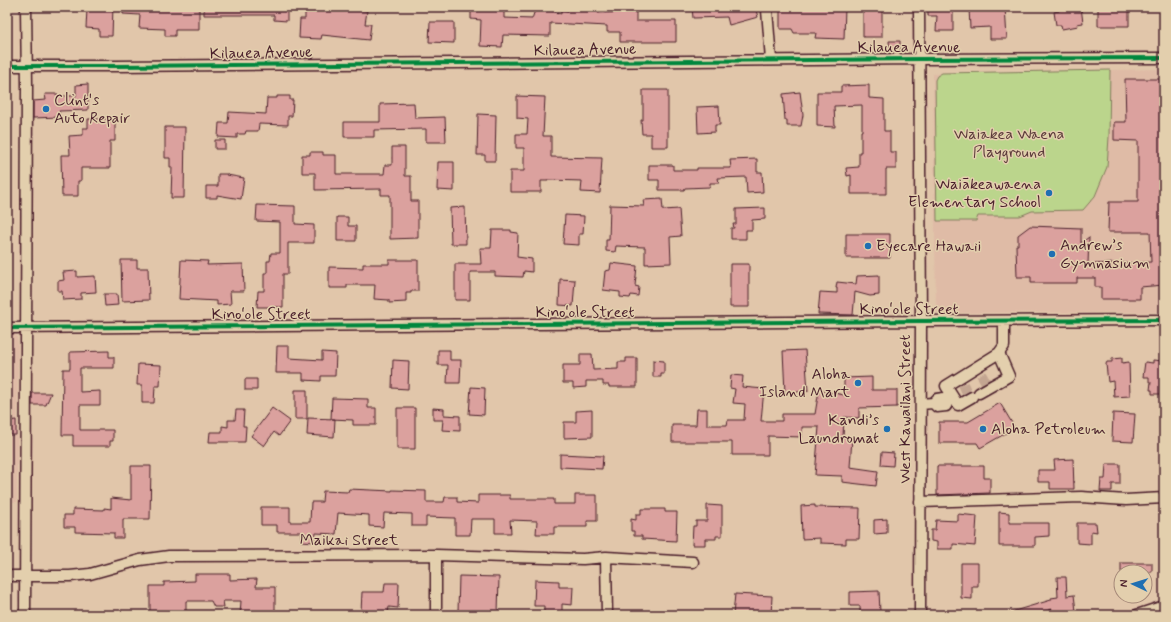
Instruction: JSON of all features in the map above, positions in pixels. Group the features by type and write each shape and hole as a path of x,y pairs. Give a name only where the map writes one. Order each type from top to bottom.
{"street":[{"path":"25,615 26,7"},
{"path":"769,7 767,10 771,60"},
{"name":"West Kawailani Street","path":"919,7 921,321 920,615"},
{"name":"Kilauea Avenue","path":"7,66 919,58 1164,58"},
{"name":"Kinoʻole Street","path":"7,328 1164,320"},
{"path":"999,353 1009,376 988,386 958,405 951,399 946,386 961,381 979,371 999,353 1004,346 1004,321"},
{"path":"921,404 933,403 937,407 946,406 951,399"},
{"path":"920,502 1081,497 1126,500 1164,498"},
{"path":"436,555 436,615"},
{"name":"Maikai Street","path":"7,576 70,576 90,574 140,560 165,556 436,555 584,559 606,557 693,562"},
{"path":"606,557 607,615"},
{"path":"1137,615 1164,606"}],"shaded area":[{"path":"7,7 12,7 12,55 7,55"},
{"name":"Waiākeawaena Elementary School","path":"1164,69 1164,312 936,313 933,74"},
{"path":"7,333 13,333 17,337 18,344 17,502 7,502"}],"green space":[{"name":"Waiakea Waena Playground","path":"1110,70 1107,167 1095,196 1083,210 1032,211 1020,216 978,216 976,221 937,221 935,80 937,76 942,73"}],"building":[{"path":"99,7 113,7 112,36 99,36 99,29 86,28 87,9 99,9"},
{"path":"123,7 199,7 199,30 175,30 175,36 165,36 165,29 139,28 140,15 123,14"},
{"path":"204,7 287,7 287,21 274,20 274,15 204,15"},
{"path":"305,7 326,7 367,11 365,24 371,24 369,40 322,35 321,39 299,38 300,19 305,19"},
{"path":"471,7 504,7 504,18 532,19 536,7 543,7 561,14 561,10 568,11 568,7 598,7 598,13 636,12 636,21 676,21 676,42 620,42 620,32 607,32 607,26 550,23 550,36 503,35 502,47 480,46 481,20 471,19"},
{"path":"692,7 755,7 758,17 729,25 727,17 693,18"},
{"path":"780,7 845,7 844,39 815,38 816,33 794,33 792,29 780,29"},
{"path":"863,7 882,8 882,37 863,37"},
{"path":"928,7 953,7 953,31 936,31 937,16 928,16"},
{"path":"1005,7 1007,39 990,39 990,27 970,28 969,8"},
{"path":"1081,7 1083,23 1077,24 1078,26 1062,29 1061,25 1056,25 1054,12 1059,11 1059,9"},
{"path":"1098,7 1118,7 1118,9 1129,9 1129,26 1098,26"},
{"path":"430,22 454,22 454,43 429,42"},
{"path":"889,41 900,41 900,51 890,52"},
{"path":"1125,79 1164,79 1164,285 1140,287 1140,299 1101,299 1101,287 1095,287 1095,278 1077,278 1077,283 1031,283 1031,277 1017,277 1016,245 1018,245 1018,235 1030,226 1081,228 1081,243 1089,237 1088,264 1151,262 1150,232 1108,232 1109,202 1138,202 1138,141 1114,140 1114,122 1126,122"},
{"path":"88,84 88,110 59,111 59,117 33,118 33,101 46,100 45,94 76,96 76,85"},
{"path":"869,85 869,98 884,99 884,131 890,131 890,152 896,152 896,169 886,169 886,194 851,194 851,175 847,176 846,168 859,167 859,152 861,152 862,105 834,106 835,127 817,126 817,92 841,92 841,86"},
{"path":"643,90 668,90 668,147 651,147 651,134 642,134 641,120 643,120"},
{"path":"800,92 803,115 801,126 787,126 787,120 785,120 783,94"},
{"path":"277,96 290,96 290,100 293,100 292,116 288,116 288,125 259,124 258,131 246,131 245,134 237,134 237,138 218,137 219,123 228,123 229,112 266,114 267,98 277,98"},
{"path":"517,96 545,97 543,136 551,136 551,157 602,158 600,193 581,192 582,181 548,180 541,181 541,192 510,192 510,171 524,171 524,148 516,148 516,134 527,134 528,119 517,118"},
{"path":"414,103 415,118 445,117 446,142 426,142 426,129 374,130 374,137 344,137 344,122 380,122 380,104"},
{"path":"719,106 720,125 715,125 715,132 698,133 697,107"},
{"path":"478,114 496,115 495,161 485,161 485,155 477,155"},
{"path":"88,119 115,119 115,141 110,141 110,168 81,168 81,181 78,181 78,196 62,196 61,155 70,155 69,136 83,135 83,128 88,128"},
{"path":"165,127 185,127 184,198 171,198 172,167 170,167 170,158 165,158"},
{"path":"215,140 225,140 225,149 215,149"},
{"path":"392,147 405,147 405,176 411,176 411,201 418,201 418,238 390,239 390,195 381,195 381,189 315,190 315,173 302,173 302,155 310,155 310,152 323,152 323,155 336,155 336,174 384,174 385,165 392,165"},
{"path":"757,159 757,172 762,172 763,192 747,193 746,177 718,178 719,183 710,183 710,187 685,188 684,190 659,190 659,180 649,180 649,165 673,165 673,170 697,170 697,168 731,168 730,160"},
{"path":"438,162 454,162 454,191 437,190"},
{"path":"218,174 227,174 244,178 241,199 217,195 217,198 206,198 206,186 218,186"},
{"path":"662,199 663,210 679,209 681,236 670,237 671,263 645,264 645,247 616,246 615,252 606,251 606,240 609,240 610,205 644,206 643,200"},
{"path":"257,205 295,206 295,224 314,225 314,243 288,243 288,274 283,274 283,307 257,307 258,291 264,291 264,273 267,273 267,261 270,261 271,253 280,253 280,222 256,221"},
{"path":"465,207 466,244 451,244 450,208"},
{"path":"765,208 765,219 752,220 752,230 746,230 746,239 731,239 731,228 734,228 733,224 736,224 736,209"},
{"path":"565,215 584,216 583,234 579,234 579,245 563,244"},
{"path":"337,217 348,217 348,226 356,226 356,241 337,241"},
{"path":"492,230 511,230 511,232 518,233 517,257 532,259 532,272 524,271 523,277 495,276 495,272 470,272 470,300 455,300 455,264 481,264 480,248 491,248"},
{"name":"Eyecare Hawaii","path":"846,234 890,234 890,258 846,258"},
{"path":"121,260 137,260 137,268 148,268 149,300 122,301"},
{"path":"181,260 208,261 207,265 243,264 244,291 230,291 231,304 217,305 217,301 179,299"},
{"path":"389,260 418,260 418,291 406,293 406,302 389,303 389,300 374,299 375,285 347,285 347,288 329,288 329,267 363,268 363,264 389,264"},
{"path":"611,263 637,266 635,286 639,287 638,296 631,295 630,298 620,297 620,292 603,290 605,271 610,270"},
{"path":"730,264 749,264 749,307 730,307"},
{"path":"77,271 77,277 95,276 96,292 81,293 81,299 63,300 62,291 58,291 58,281 64,280 63,272"},
{"path":"879,275 879,295 870,296 855,292 853,315 818,314 820,292 837,293 837,282 856,284 857,276"},
{"path":"560,279 575,280 573,306 559,305"},
{"path":"104,294 117,294 118,305 105,306"},
{"path":"277,346 289,346 289,358 322,360 322,352 336,353 335,376 321,376 321,381 303,380 303,373 276,373"},
{"path":"438,350 450,350 450,360 461,360 460,383 447,383 448,365 438,365"},
{"path":"805,350 808,391 785,393 783,351"},
{"path":"109,351 109,357 114,357 114,368 80,368 80,392 100,391 100,405 80,405 80,430 113,430 113,441 110,441 110,446 73,446 73,435 62,435 63,369 70,369 70,352"},
{"path":"580,354 592,354 593,370 618,369 618,362 626,362 626,358 637,358 637,387 609,387 609,385 603,385 603,381 586,381 586,387 573,388 573,383 563,383 563,365 580,365"},
{"path":"1122,358 1122,363 1129,362 1130,396 1114,397 1113,381 1108,382 1106,364 1107,362 1112,362 1112,359"},
{"path":"393,360 409,361 408,389 392,388"},
{"path":"653,360 664,361 664,374 661,374 661,377 653,377"},
{"path":"1153,360 1163,361 1164,363 1164,394 1152,394 1152,390 1150,390 1151,382 1149,382 1149,377 1143,377 1145,362 1153,363"},
{"path":"138,364 161,365 160,386 155,386 154,403 142,403 142,385 137,385"},
{"path":"731,375 743,376 742,387 764,389 761,421 782,421 782,414 815,414 819,390 844,395 844,378 872,377 872,390 897,390 897,407 859,408 859,418 844,417 843,437 852,438 850,467 878,471 876,486 842,482 842,476 815,475 819,427 802,427 802,437 768,436 768,455 732,455 732,442 672,442 672,425 696,425 697,409 707,409 707,425 727,425 728,420 744,420 745,404 733,403 735,389 730,388"},
{"path":"245,379 257,379 257,390 245,390"},
{"path":"471,387 485,388 484,415 469,414"},
{"path":"295,390 307,390 307,419 295,419"},
{"path":"32,393 51,393 46,405 32,405"},
{"path":"332,398 368,399 368,408 376,408 376,425 353,425 353,420 331,419"},
{"path":"1000,403 1015,428 980,448 977,443 939,443 939,422 968,422"},
{"path":"272,408 290,421 279,436 274,432 264,446 251,436"},
{"path":"397,408 415,408 415,449 397,449"},
{"path":"433,408 444,409 444,415 460,416 460,431 442,430 443,420 433,420"},
{"path":"236,410 244,410 243,426 246,426 245,442 209,442 210,432 222,432 222,426 228,427 228,420 235,420"},
{"path":"592,410 592,437 564,438 564,422 576,422 576,411"},
{"path":"1113,413 1135,414 1133,442 1112,441"},
{"path":"308,418 335,419 334,437 307,435"},
{"path":"16,420 16,435 7,435 7,421"},
{"path":"882,452 894,453 893,466 881,465"},
{"path":"560,454 603,456 602,469 560,467"},
{"path":"1073,459 1074,489 1050,489 1050,482 1038,482 1038,470 1055,470 1054,460"},
{"path":"1106,464 1120,464 1120,484 1112,484 1112,491 1100,491 1101,479 1105,479"},
{"path":"131,466 151,466 150,519 123,519 123,538 114,538 114,533 75,532 75,527 64,527 64,515 73,515 73,509 111,509 111,498 131,500"},
{"path":"937,466 984,466 984,478 990,478 990,493 937,495"},
{"path":"349,489 426,491 426,502 444,502 445,497 457,497 457,502 478,503 478,495 510,495 510,499 554,499 554,504 575,504 575,495 597,495 597,521 587,521 587,527 554,527 554,534 536,534 537,521 510,520 511,533 495,533 495,519 471,519 470,535 455,535 455,518 426,517 426,526 412,526 412,514 384,513 383,527 369,526 369,515 338,513 336,534 316,533 315,542 301,541 301,532 277,532 277,525 261,525 261,507 290,507 290,522 310,522 311,502 322,502 323,491 348,492"},
{"path":"707,505 722,506 722,536 716,536 716,539 705,539 705,545 692,545 693,526 696,526 696,521 707,521"},
{"path":"815,505 815,507 860,508 859,539 846,539 846,544 820,543 820,538 802,539 801,506"},
{"path":"641,509 665,509 665,512 677,512 676,541 642,539 642,536 634,536 634,531 631,531 631,519 636,520 636,514 641,514"},
{"path":"999,512 1009,513 1009,523 1049,523 1049,536 1035,537 1035,546 999,546"},
{"path":"958,514 977,516 975,546 953,544 953,549 937,549 937,542 931,541 931,530 935,530 936,520 958,521"},
{"path":"887,519 887,533 874,534 874,520"},
{"path":"1077,523 1096,523 1097,532 1091,531 1091,544 1077,543"},
{"path":"961,563 978,563 978,586 972,586 972,599 961,598"},
{"path":"1121,563 1152,563 1152,564"},
{"path":"195,574 230,574 230,580 257,579 256,587 275,587 275,615 240,615 241,601 223,601 224,607 214,607 211,601 186,601 186,615 150,615 150,586 164,586 164,582 195,581"},
{"path":"459,576 499,577 498,613 458,612"},
{"path":"1057,577 1066,577 1067,596 1074,595 1076,611 1053,614 1052,609 1033,615 1011,615 1011,612 1058,597"},
{"path":"535,580 559,581 559,587 573,587 572,605 562,604 562,615 544,615 544,606 534,606"},
{"path":"385,583 399,583 398,608 389,607 388,613 361,612 362,592 384,592"},
{"path":"879,591 880,612 860,613 860,606 850,606 850,592"},
{"path":"735,594 772,596 771,615 733,615"}],"tunnel":[{"path":"981,374 987,384"},
{"path":"963,384 968,395"}],"cycle path":[{"path":"7,66 1164,58"},
{"path":"7,328 1164,320"}],"place":[{"name":"Clint's Auto Repair","path":"46,109"},
{"name":"Waiākeawaena Elementary School","path":"1049,193"},
{"name":"Eyecare Hawaii","path":"868,246"},
{"name":"Andrew’s Gymnasium","path":"1052,254"},
{"name":"Aloha Island Mart","path":"858,383"},
{"name":"Kandi’s Laundromat","path":"887,429"},
{"name":"Aloha Petroleum","path":"983,429"}]}
